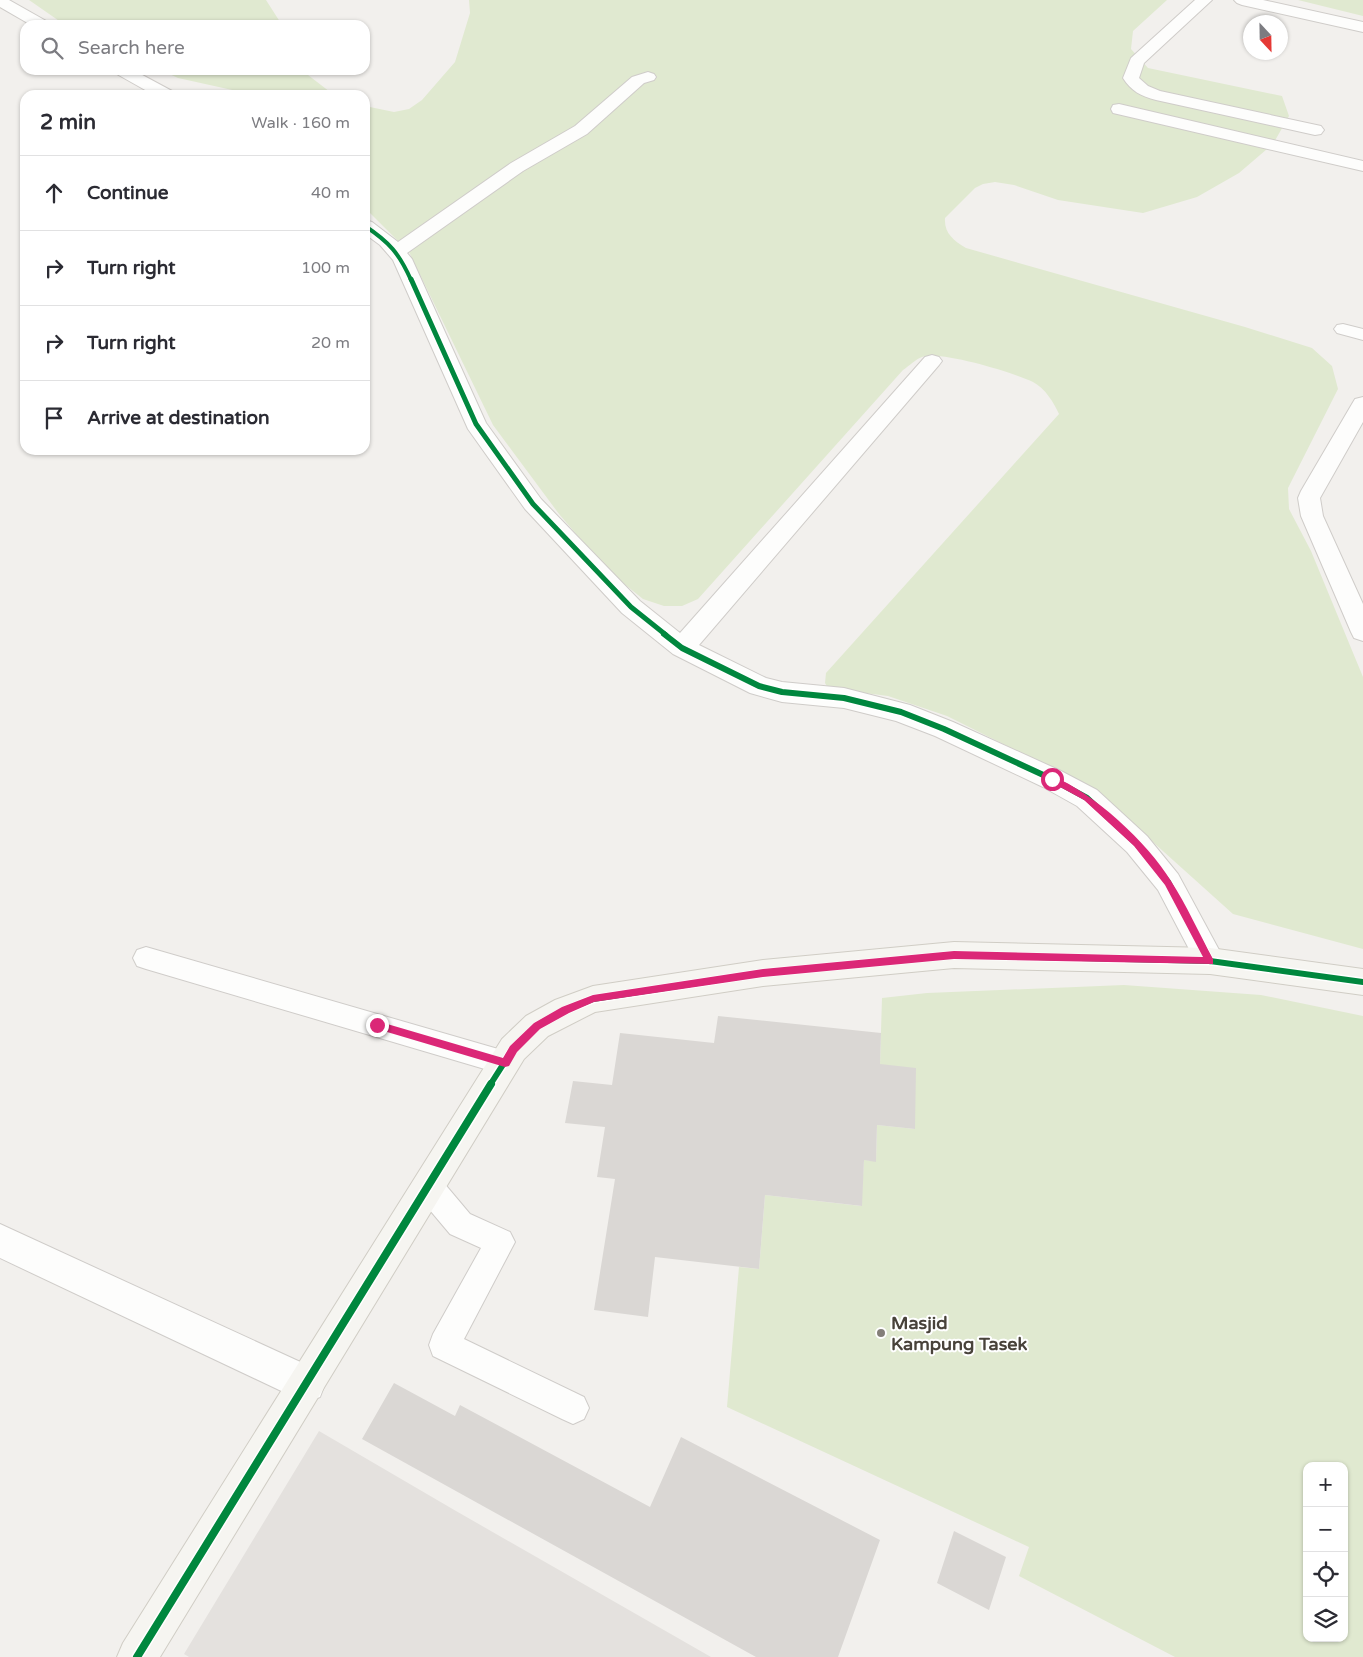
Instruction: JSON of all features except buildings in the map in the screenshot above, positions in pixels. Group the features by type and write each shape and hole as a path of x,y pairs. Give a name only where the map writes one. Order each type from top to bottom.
{"street":[{"path":"0,0 34,20"},
{"path":"1204,0 1137,61 1132,78 1134,84 1145,92 1156,95 1315,130"},
{"path":"1242,0 1363,27"},
{"path":"130,75 157,90"},
{"path":"397,251 517,167 581,130 638,80 648,77"},
{"path":"1119,108 1363,166"},
{"path":"370,229 388,241 402,259 476,424 533,504 631,607 682,648 759,686 782,692 844,698 900,712 944,729 1052,779 1087,798 1136,844 1168,882 1210,961"},
{"path":"682,648 932,360"},
{"path":"1363,404 1309,498 1312,516 1363,632"},
{"path":"137,1657 514,1049 537,1026 566,1010 593,998 763,973 954,955 1210,961 1363,982"},
{"path":"0,1241 306,1384"}],"lane":[{"path":"1343,329 1363,335"},
{"path":"146,958 505,1063"},
{"path":"428,1186 460,1224 500,1242 444,1345 573,1408"}],"green space":[{"path":"29,0 266,0 279,20 58,20"},
{"path":"469,0 1167,0 1133,31 1131,49 1148,68 1282,96 1289,116 1273,144 1239,173 1197,197 1143,213 1058,200 1014,185 995,182 983,184 975,188 945,218 945,223 950,236 966,248 1245,327 1312,348 1332,366 1338,389 1288,488 1289,509 1311,551 1363,677 1363,949 1233,914 1105,799 1057,771 947,716 888,696 828,688 825,683 826,673 1059,414 1045,392 1033,382 1011,373 960,359 931,356 917,359 903,370 698,599 682,606 664,606 643,599 595,556 559,514 493,425 409,252 370,213 370,107 394,112 409,109 422,100 455,62 470,13"},
{"path":"1298,0 1363,0 1363,16"},
{"path":"172,75 308,75 328,90 232,90"},
{"path":"1124,985 1261,995 1363,1016 1363,1657 1175,1657 1019,1576 1029,1547 727,1407 739,1267 759,1269 765,1195 861,1206 864,1160 876,1161 877,1125 915,1129 880,1064 882,998 927,993"}],"shaded area":[{"path":"319,1431 711,1657 189,1657 184,1654"}],"cycle path":[{"path":"370,229 387,241 402,259 476,424 533,504 631,607 682,648 759,686 782,692 844,698 901,712 944,729 1052,779 1087,798 1137,844 1168,882 1210,961"},
{"path":"137,1657 513,1049 537,1026 566,1010 593,999 763,973 954,955 1210,961 1363,982"}],"place":[{"name":"Masjid Kampung Tasek","path":"881,1333"}],"route":[{"path":"377,1025 505,1063 514,1049 537,1026 593,998 763,973 954,955 1210,961 1168,882 1136,844 1087,798 1052,779"}]}
